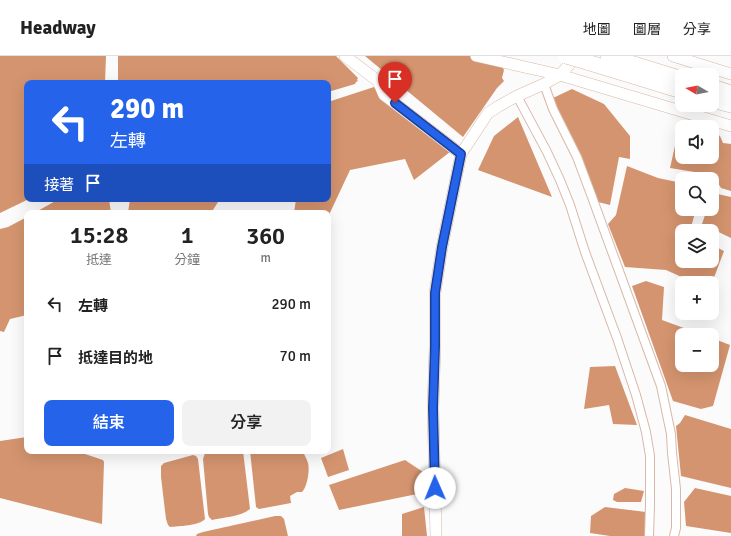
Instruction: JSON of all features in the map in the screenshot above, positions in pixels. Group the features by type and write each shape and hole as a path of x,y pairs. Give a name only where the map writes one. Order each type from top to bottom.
{"highway":[{"path":"566,56 582,59 675,89"},
{"path":"608,56 675,77"},
{"path":"719,89 731,93"},
{"path":"719,102 731,106"}],"street":[{"path":"345,56 378,81 384,95 461,154"},
{"path":"476,56 560,75 731,126"},
{"path":"673,56 731,74"},
{"path":"436,536 433,408 435,293 442,247 461,154 488,113 519,95 560,75 582,59"},
{"path":"542,85 577,158 661,386 671,434 676,489 676,528 674,536"},
{"path":"519,95 563,186 636,395 646,432 650,456 649,536"}],"shaded area":[{"path":"0,56 106,56 105,80 24,80 24,201 0,213"},
{"path":"118,56 336,56 358,78 358,81 355,84 331,91 331,80 118,80"},
{"path":"365,56 481,56 499,61 504,70 502,78 504,81 497,88 463,137"},
{"path":"374,87 384,89 455,148 414,180 405,159 350,170 331,211 294,210 296,202 331,202 331,101"},
{"path":"572,89 604,104 630,136 630,159 619,157 610,205 598,202 553,98"},
{"path":"518,117 552,197 478,170 494,136"},
{"path":"719,136 723,143 731,144 731,191 721,188 719,185 719,172 695,172 670,168 675,146 675,164 719,164"},
{"path":"627,166 658,178 675,182 675,216 694,216 692,224 675,224 675,268 718,268 715,276 679,276 666,270 625,267 608,224 616,215"},
{"path":"719,194 731,197 731,238 719,232 719,224 702,224 705,216 719,216"},
{"path":"54,202 109,202 111,210 39,210"},
{"path":"130,202 218,202 213,210 128,210"},
{"path":"24,219 24,316 10,319 4,332 0,331 0,229 8,227"},
{"path":"719,248 724,251 719,264"},
{"path":"646,281 664,287 662,320 684,328 675,328 675,372 719,372 719,341 730,345 713,406 701,409 673,401 632,286"},
{"path":"615,366 637,425 613,424 609,405 584,409 590,367"},
{"path":"685,415 731,429 731,488 681,476 676,426"},
{"path":"24,437 24,454 85,454 103,460 102,524 0,498 0,441"},
{"path":"343,449 349,470 328,477 321,458"},
{"path":"205,454 243,454 250,509 237,515 212,520 209,517 203,459"},
{"path":"250,454 304,454 309,470 307,483 304,490 290,496 291,503 259,509 256,507"},
{"path":"193,455 198,459 205,519 194,524 170,527 166,519 161,466 164,463"},
{"path":"405,460 426,474 427,492 339,510 329,485"},
{"path":"625,488 644,491 641,502 617,502 613,500 614,494"},
{"path":"695,488 731,496 731,533 686,526 684,502"},
{"path":"424,507 427,536 402,536 402,514"},
{"path":"605,507 646,512 645,536 610,536 590,533 591,516"},
{"path":"275,516 281,516 284,519 288,536 196,536 197,534 203,532"}],"route":[{"path":"395,103 461,154 442,247 435,293 433,408 435,488"}]}
